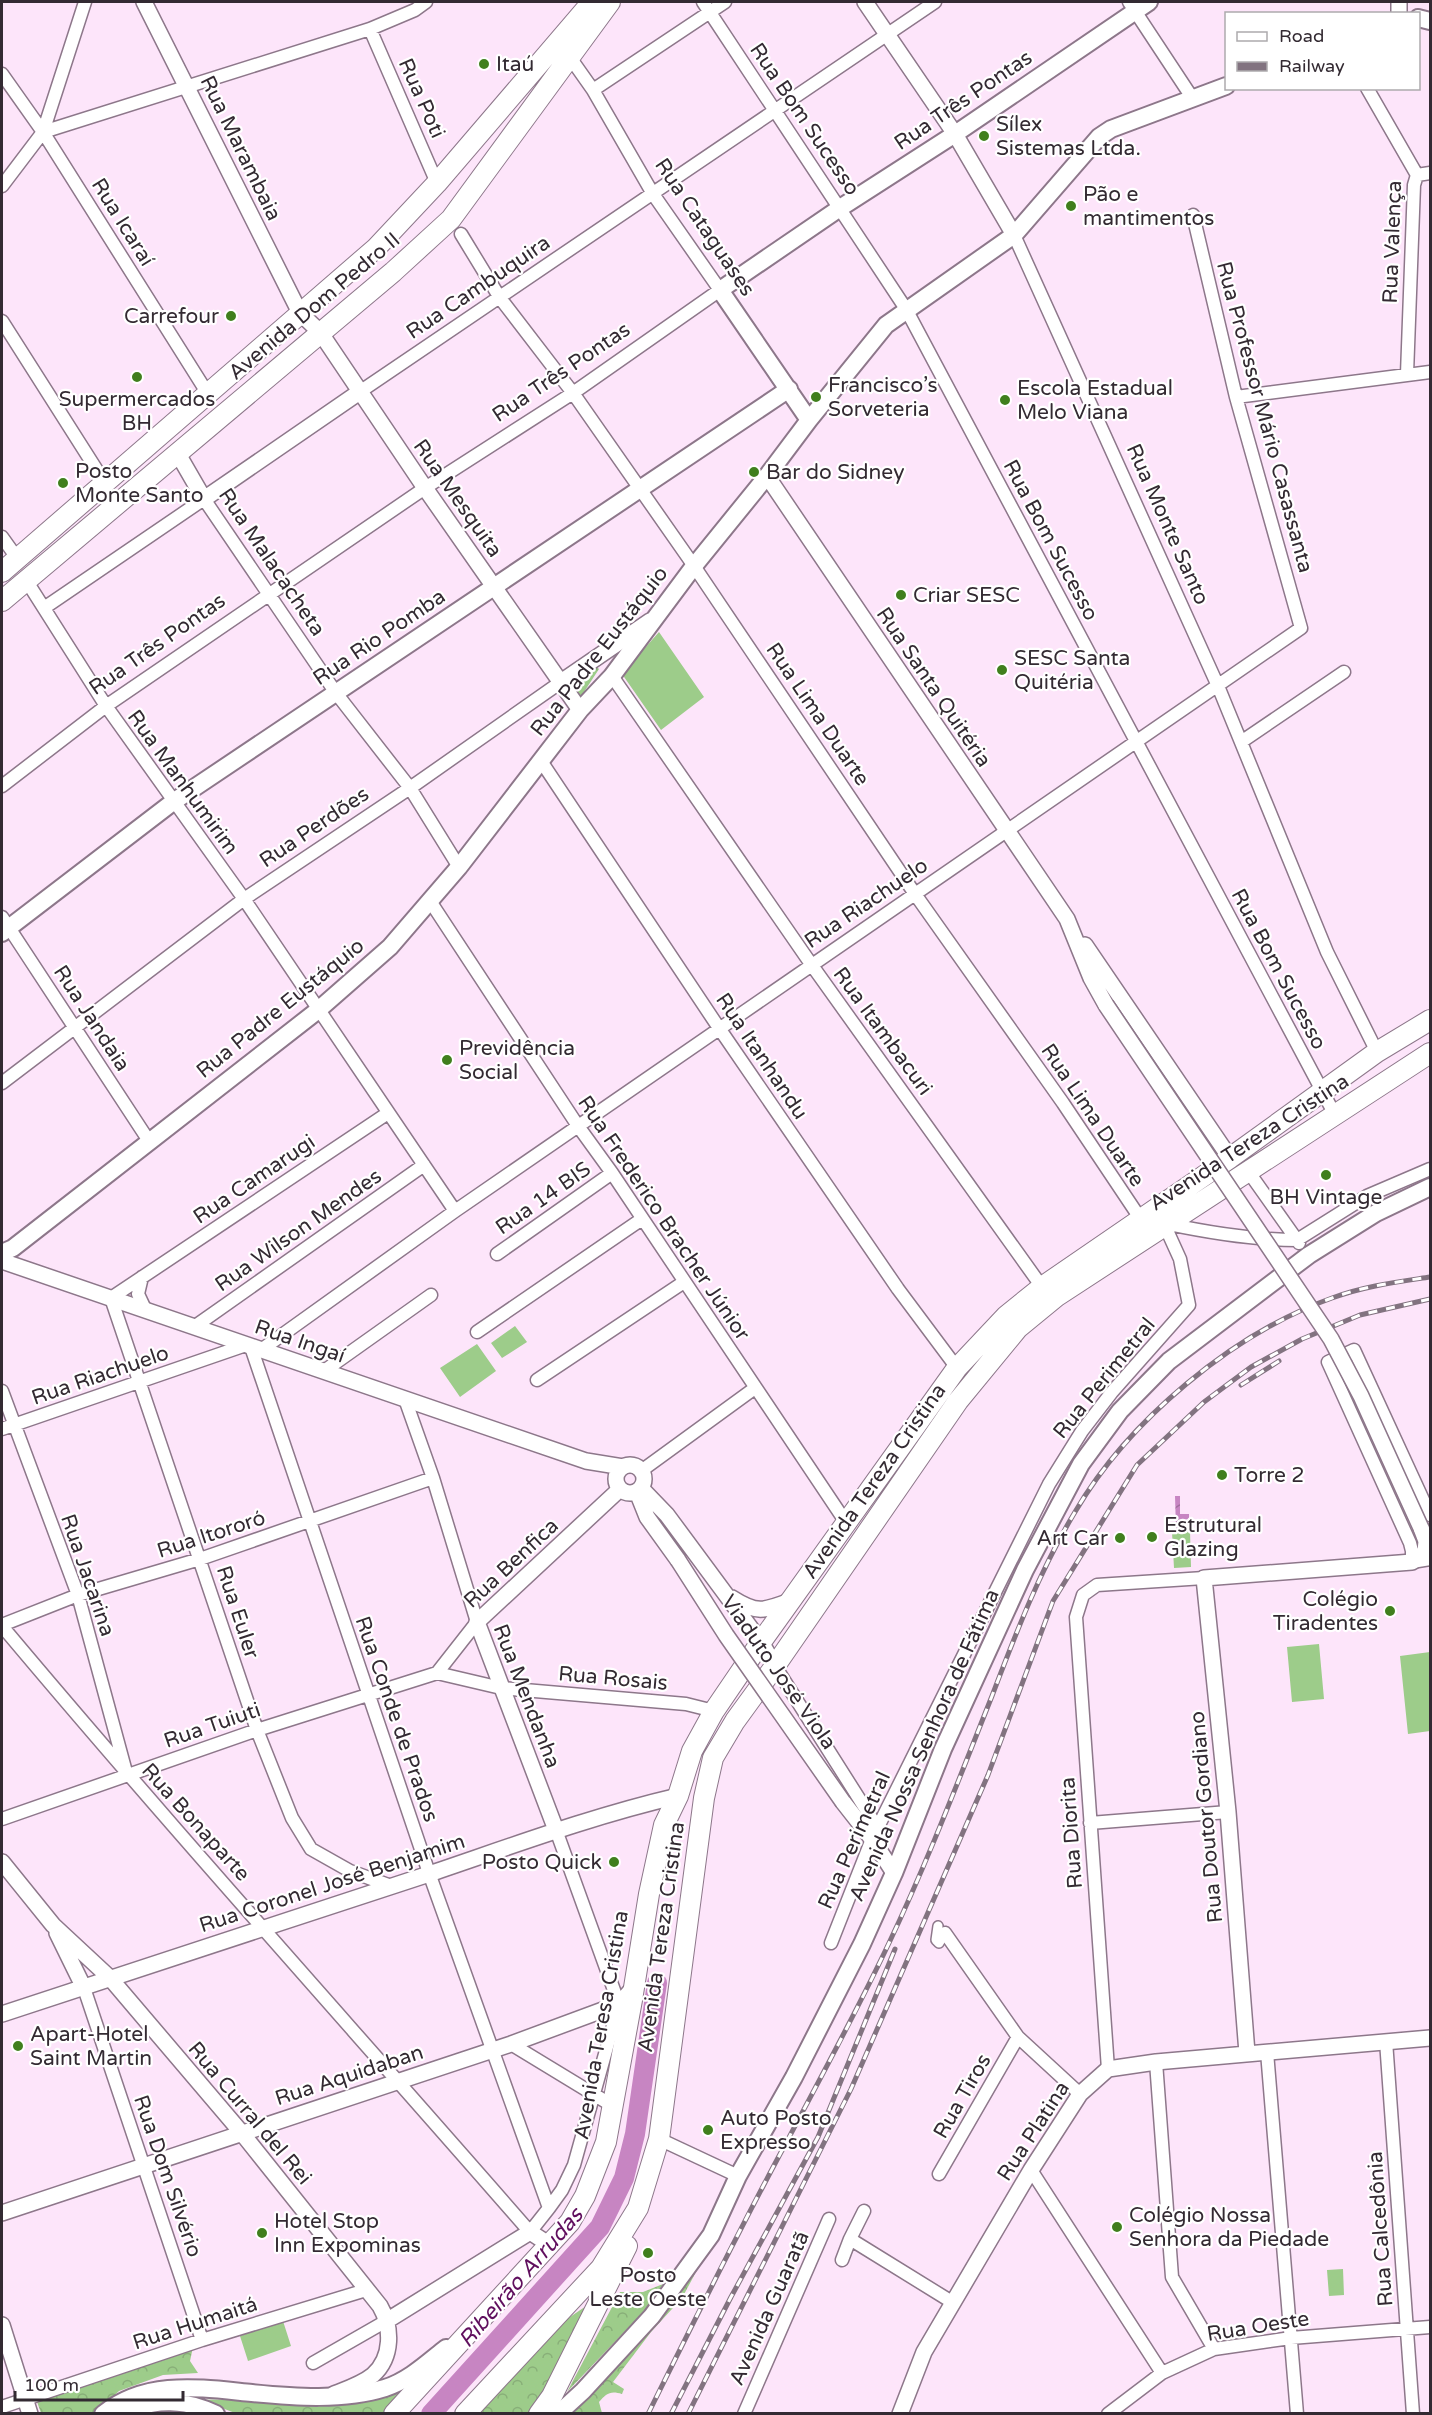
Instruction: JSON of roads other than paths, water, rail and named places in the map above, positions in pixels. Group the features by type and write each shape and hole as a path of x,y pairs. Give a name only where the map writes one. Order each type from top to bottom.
{"main road":[{"name":"Avenida Dom Pedro II","path":"2,572 376,248 437,183 592,2"},
{"name":"Avenida Dom Pedro II","path":"2,601 393,272 451,219 610,2"},
{"name":"Rua Três Pontas","path":"720,290 840,208 955,134 1138,5"},
{"name":"Rua Padre Eustáquio","path":"2,1254 13,1248 317,1011 390,947 459,867 579,710 612,676 694,566 886,325 1014,235 1099,137 1111,129 1225,87"},
{"name":"Rua Cataguases","path":"720,290 809,420"},
{"name":"Rua Rio Pomba","path":"4,926 173,802 789,389"},
{"name":"Avenida Tereza Cristina","path":"649,1894 664,1825 678,1796 692,1751 714,1711 957,1368 1006,1316 1042,1287 1230,1158 1377,1052 1431,1020"},
{"name":"Avenida Tereza Cristina","path":"659,2139 704,1798 713,1758 735,1720 958,1401 1018,1328 1057,1296 1431,1053"},
{"name":"Avenida Nossa Senhora de Fátima","path":"558,2414 583,2391 652,2316 711,2235 738,2176 794,2077 862,1944 894,1873 943,1749 1025,1570 1081,1464 1120,1411 1169,1361 1309,1255 1376,1213 1431,1186"},
{"name":"Avenida Teresa Cristina","path":"394,2414 490,2312 570,2222 585,2196 606,2142 649,1894"},
{"path":"539,2414 552,2396 628,2245 659,2139"},
{"path":"465,2414 601,2268 636,2212"},
{"path":"545,2328 610,2281"},
{"path":"103,2414 114,2405 135,2395 164,2388 197,2388 278,2395 331,2395 384,2388 402,2381 490,2312"},
{"path":"125,2414 156,2403 180,2402 216,2414"}],"street":[{"path":"2,186 43,132 85,2"},
{"name":"Rua Marambaia","path":"144,2 300,313"},
{"path":"43,132 370,29 415,10 426,2"},
{"path":"593,90 706,7 726,2"},
{"name":"Rua Monte Santo","path":"865,2 955,134 1014,235 1218,686 1327,952 1377,1052"},
{"name":"Rua Cambuquira","path":"44,608 935,2"},
{"path":"1138,5 1193,99"},
{"name":"Rua Bom Sucesso","path":"706,7 906,309 1335,1115"},
{"name":"Rua Poti","path":"370,29 437,183"},
{"name":"Rua Cataguases","path":"569,56 593,90 653,194 720,290"},
{"name":"Rua Icaraí","path":"2,74 43,132 208,394"},
{"name":"Rua Valença","path":"1367,90 1417,175 1414,185 1407,374"},
{"path":"1417,175 1431,173"},
{"name":"Rua Professor Mário Casassanta","path":"1193,215 1236,397 1301,628"},
{"name":"Rua Lima Duarte","path":"461,234 500,298 573,393 640,488 915,894 1063,1103 1140,1218"},
{"name":"Rua Três Pontas","path":"2,786 106,706 424,488 573,393 720,290"},
{"name":"Rua Mesquita","path":"300,313 320,332 424,488 579,710"},
{"path":"2,321 105,483"},
{"path":"1236,397 1431,372"},
{"name":"Rua Malacacheta","path":"178,454 204,499 268,595 336,693 410,788 459,867"},
{"name":"Rua Santa Quitéria","path":"767,476 1005,830 1230,1158"},
{"path":"2,537 17,558"},
{"name":"Rua Manhumirim","path":"26,580 106,706 244,899 317,1011 455,1211"},
{"name":"Rua Perdões","path":"2,1083 244,899 410,788 657,616"},
{"name":"Rua Riachuelo","path":"455,1211 1301,628"},
{"path":"1241,742 1344,672"},
{"name":"Rua Itambacuri","path":"612,676 811,964 1042,1287"},
{"name":"Rua Itanhandu","path":"541,761 719,1028 898,1289 957,1368"},
{"name":"Rua Frederico Bracher Júnior","path":"430,901 578,1126 612,1173 847,1524"},
{"name":"Rua Santa Quitéria","path":"1067,920 1091,978 1106,1005 1331,1339 1361,1396 1426,1538"},
{"name":"Rua Jandaia","path":"4,926 75,1027 149,1141"},
{"name":"Rua Camarugi","path":"111,1298 388,1113"},
{"name":"Rua Wilson Mendes","path":"195,1327 424,1165"},
{"path":"1167,1225 1268,1240 1297,1240 1367,1196 1431,1169"},
{"path":"1248,1171 1309,1255"},
{"name":"Rua 14 BIS","path":"497,1254 612,1173"},
{"path":"253,1348 455,1211"},
{"path":"477,1332 642,1219"},
{"name":"Rua Perimetral","path":"831,1943 874,1833 1049,1484 1082,1431 1106,1400 1189,1305 1180,1258 1167,1225"},
{"name":"Rua Ingaí","path":"2,1261 253,1348 330,1367 405,1399 585,1461 619,1479"},
{"path":"142,1277 138,1294 145,1309"},
{"path":"537,1380 684,1282"},
{"path":"330,1367 431,1295"},
{"name":"Rua Euler","path":"111,1298 257,1730 292,1818 311,1849 350,1871 391,1886"},
{"path":"212,1357 216,1335"},
{"name":"Rua Riachuelo","path":"8,1427 212,1357 253,1348"},
{"name":"Rua Conde de Prados","path":"253,1348 308,1522 429,1873 549,2208"},
{"path":"1412,1562 1410,1543 1328,1362 1354,1350 1431,1515"},
{"path":"641,1471 755,1388"},
{"name":"Rua Jacarina","path":"2,1391 8,1427 78,1595 127,1775"},
{"name":"Rua Mendanha","path":"405,1399 433,1478 477,1622 619,2004"},
{"path":"632,1465 641,1471 644,1479 639,1490 629,1493 619,1479 632,1465"},
{"name":"Rua Itororó","path":"2,1626 78,1595 200,1560 433,1478"},
{"name":"Rua Benfica","path":"437,1673 477,1622 546,1560 619,1479"},
{"path":"639,1490 667,1515 761,1642 874,1833"},
{"name":"Viaduto José Viola","path":"639,1490 647,1516 726,1635 843,1802 874,1833 894,1873"},
{"path":"1412,1562 1425,1552 1426,1538"},
{"path":"1204,1578 1431,1559"},
{"name":"Rua Diorita","path":"1108,2069 1076,1617 1083,1595 1097,1585 1204,1578"},
{"name":"Rua Doutor Gordiano","path":"1204,1578 1228,1812 1247,2053"},
{"path":"725,1593 756,1610 765,1610 790,1601"},
{"name":"Rua Bonaparte","path":"2,1626 127,1775 530,2232"},
{"name":"Rua Tuiuti","path":"2,1819 257,1730 437,1673"},
{"name":"Rua Rosais","path":"437,1673 501,1688 686,1704 714,1711"},
{"name":"Rua Coronel José Benjamim","path":"2,2014 265,1929 556,1830 631,1807 678,1796"},
{"path":"1090,1823 1228,1812"},
{"name":"Rua Curral del Rei","path":"2,1862 53,1925 110,1978 241,2132 388,2320"},
{"name":"Rua Dom Silvério","path":"53,1925 84,1988 202,2340"},
{"path":"941,1929 1018,2037 1080,2094"},
{"name":"Rua Aquidaban","path":"2,2212 492,2051 619,2004 634,1987"},
{"name":"Avenida Tereza Cristina","path":"549,2208 562,2190 574,2164 619,2004"},
{"name":"Rua Tiros","path":"939,2174 1018,2037"},
{"path":"1108,2069 1247,2053 1431,2038"},
{"name":"Rua Calcedônia","path":"1386,2042 1413,2414"},
{"path":"511,2044 613,2106"},
{"path":"1267,2052 1297,2414"},
{"path":"1156,2062 1172,2277 1214,2349"},
{"name":"Rua Platina","path":"900,2414 924,2352 1031,2170 1080,2094 1108,2069"},
{"path":"659,2139 738,2176"},
{"path":"1031,2170 1162,2373"},
{"path":"313,2363 388,2320 530,2232 549,2208"},
{"path":"842,2260 864,2211"},
{"name":"Avenida Guaratã","path":"744,2414 829,2218"},
{"path":"530,2232 549,2245"},
{"path":"850,2239 952,2302"},
{"name":"Rua Humaitá","path":"2,2408 28,2407 202,2340 366,2290"},
{"path":"331,2395 373,2375 383,2362 390,2335 388,2320"},
{"path":"2,2325 28,2407"},
{"name":"Rua Oeste","path":"1108,2414 1162,2373 1214,2349 1291,2338 1431,2327"}],"water":[{"path":"1175,1496 1180,1496 1180,1514 1189,1514 1189,1525 1180,1526 1180,1529 1176,1529"}],"waterway":[{"name":"Ribeirão Arrudas","path":"431,2414 600,2227 624,2178 635,2134 657,1983"}],"railway":[{"path":"648,2414 733,2244 877,1968 930,1852 1040,1579 1062,1534 1097,1478 1124,1445 1186,1384 1221,1357 1258,1333 1295,1314 1356,1290 1430,1277"},
{"path":"688,2414 851,2089 988,1775 1053,1601 1137,1465 1204,1402 1251,1367 1302,1339 1360,1315 1430,1299"},
{"path":"1241,1385 1279,1361"},
{"path":"671,2414 731,2297 818,2137 895,1949"}],"place":[{"name":"Itaú","path":"484,64"},
{"name":"Sílex Sistemas Ltda.","path":"984,136"},
{"name":"Pão e mantimentos","path":"1071,206"},
{"name":"Carrefour","path":"231,316"},
{"name":"Supermercados BH","path":"137,377"},
{"name":"Francisco’s Sorveteria","path":"816,397"},
{"name":"Escola Estadual Melo Viana","path":"1005,400"},
{"name":"Bar do Sidney","path":"754,472"},
{"name":"Posto Monte Santo","path":"63,483"},
{"name":"Criar SESC","path":"901,595"},
{"name":"SESC Santa Quitéria","path":"1002,670"},
{"name":"Previdência Social","path":"447,1060"},
{"name":"BH Vintage","path":"1326,1175"},
{"name":"Torre 2","path":"1222,1475"},
{"name":"Estrutural Glazing","path":"1152,1537"},
{"name":"Art Car","path":"1120,1538"},
{"name":"Colégio Tiradentes","path":"1390,1611"},
{"name":"Posto Quick","path":"614,1862"},
{"name":"Apart-Hotel Saint Martin","path":"18,2046"},
{"name":"Auto Posto Expresso","path":"708,2130"},
{"name":"Colégio Nossa Senhora da Piedade","path":"1117,2227"},
{"name":"Hotel Stop Inn Expominas","path":"262,2233"},
{"name":"Posto Leste Oeste","path":"648,2253"}]}
